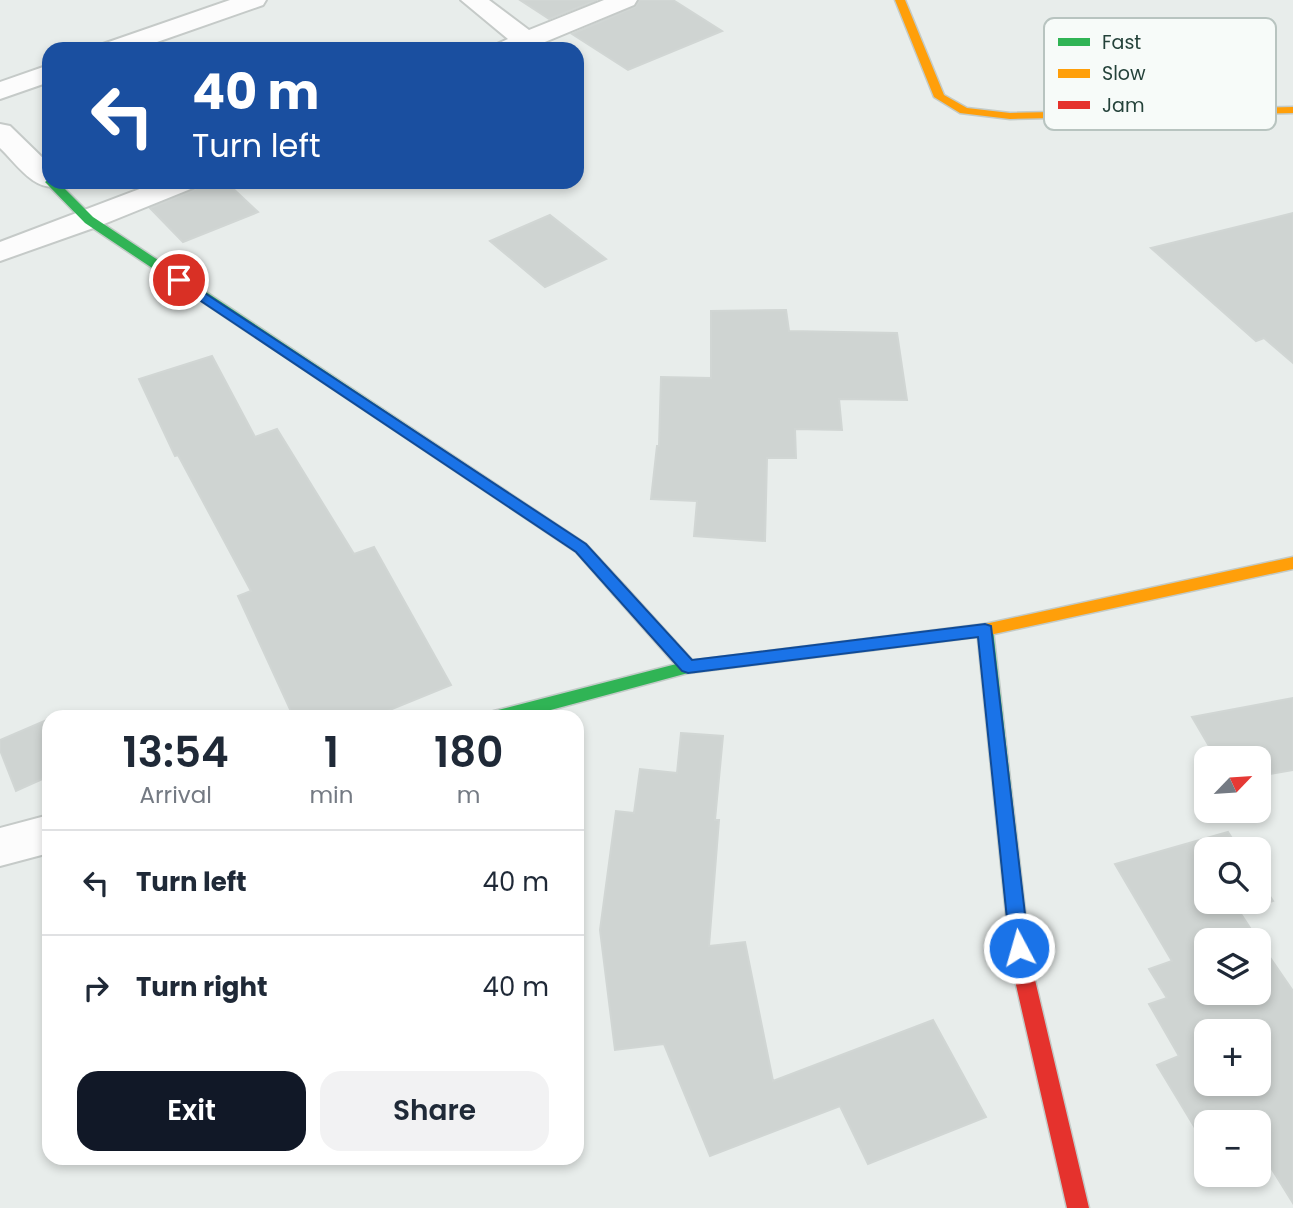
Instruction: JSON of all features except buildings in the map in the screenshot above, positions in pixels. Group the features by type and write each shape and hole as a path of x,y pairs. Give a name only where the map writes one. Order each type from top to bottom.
{"street":[{"path":"132,42 254,0"},
{"path":"473,0 514,42"},
{"path":"524,42 625,0"},
{"path":"900,0 939,97 950,107 977,114 1044,115"},
{"path":"0,91 42,75"},
{"path":"0,132 42,173"},
{"path":"58,189 89,220 581,548 688,667"},
{"path":"0,252 166,189"},
{"path":"524,710 688,667 985,630 1293,563"},
{"path":"985,630 1022,974 1078,1208"},
{"path":"0,847 42,836"}],"traffic: fast":[{"path":"58,189 89,220 581,548 619,590"},
{"path":"985,630 1021,963"},
{"path":"524,710 688,667 873,644"}],"traffic: slow":[{"path":"900,0 939,97 964,111 1010,116 1044,115"},
{"path":"1276,110 1293,110"},
{"path":"873,644 985,630 1293,563"}],"traffic: jam":[{"path":"619,590 688,667"},
{"path":"1021,963 1078,1208"}],"route":[{"path":"179,280 581,548 688,667 985,630 1019,948"}]}
